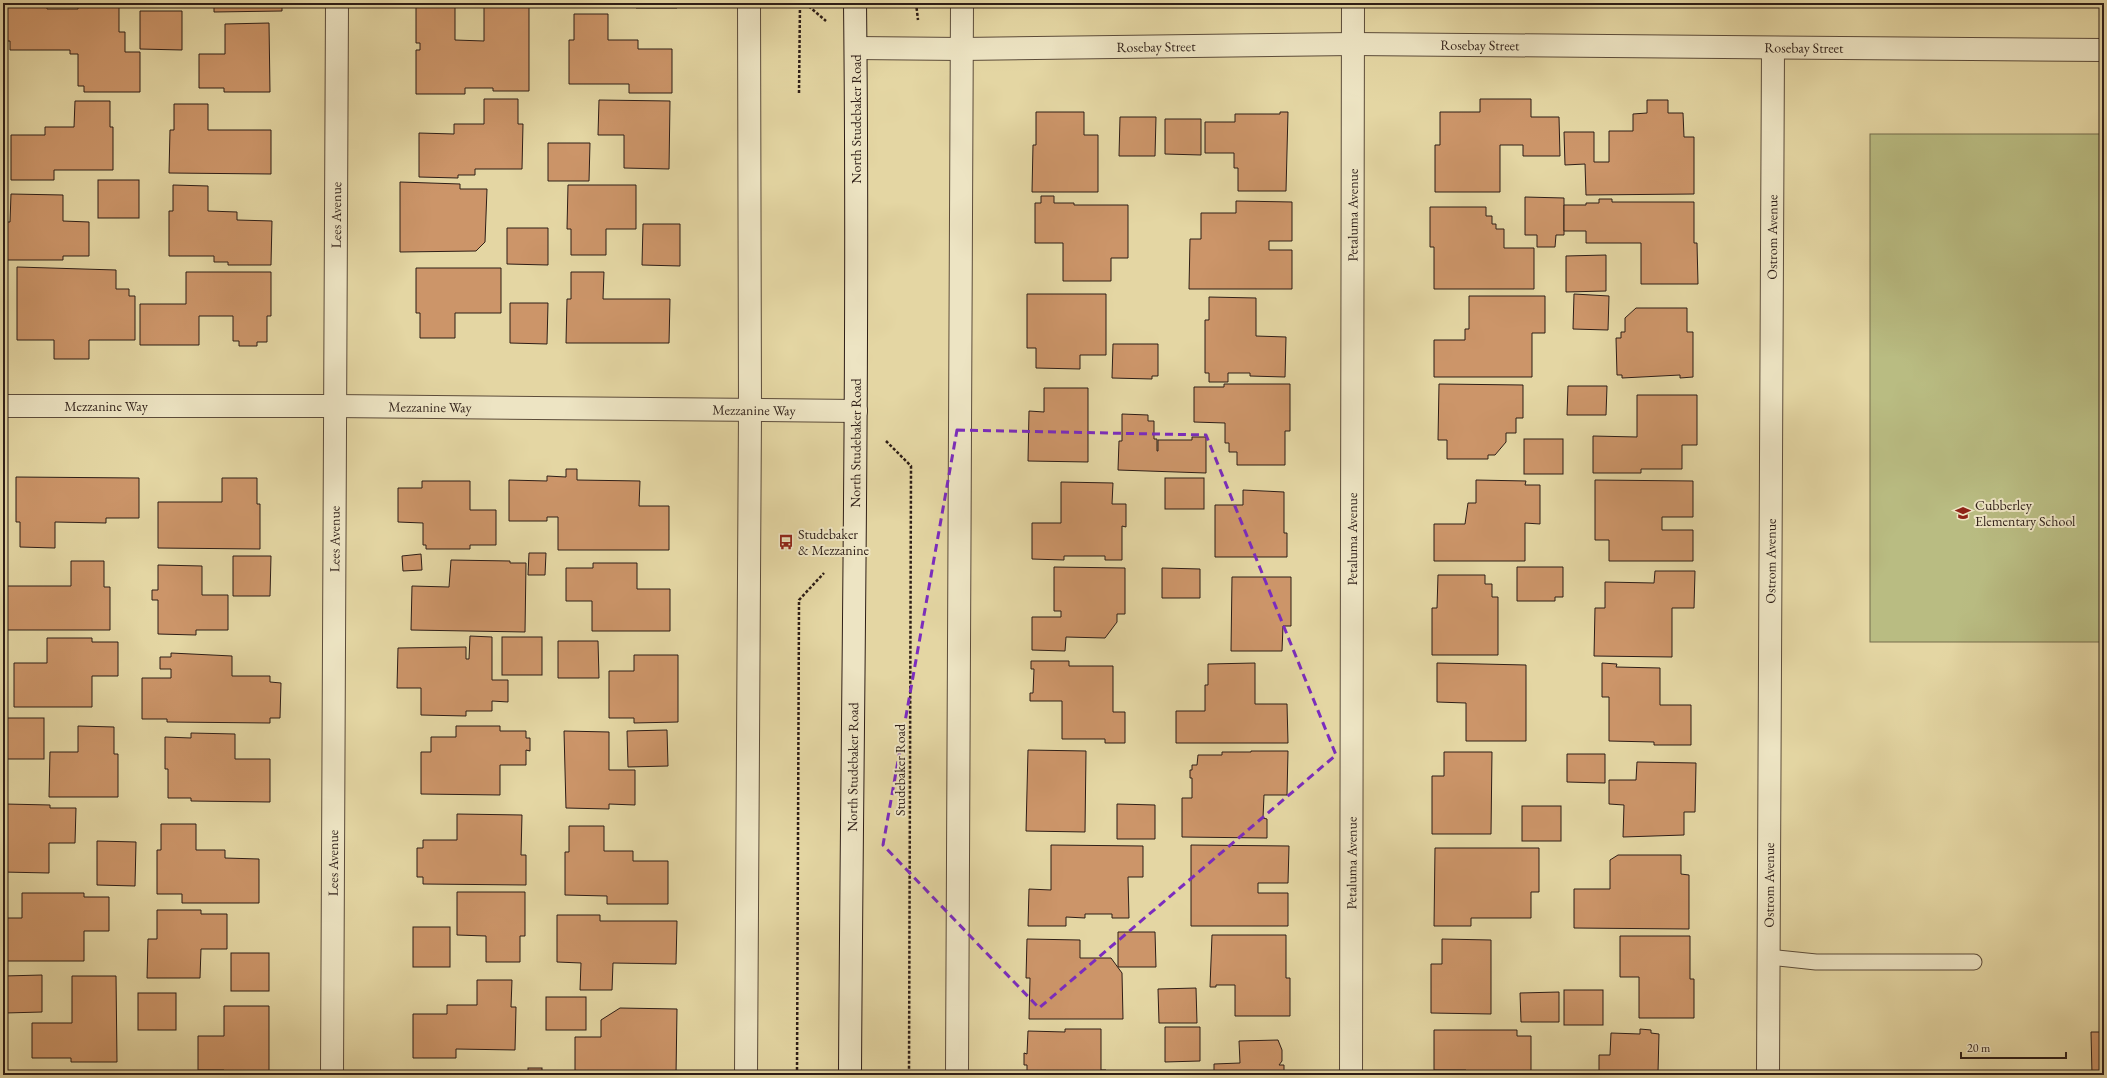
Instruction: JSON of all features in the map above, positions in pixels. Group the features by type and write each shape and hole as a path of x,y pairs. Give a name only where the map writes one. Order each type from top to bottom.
{"street":[{"name":"Lees Avenue","path":"332,1075 334,406 338,3"},
{"path":"746,1075 750,411 749,3"},
{"name":"North Studebaker Road","path":"850,1075 853,600 856,410 855,3"},
{"path":"958,1075 962,3"},
{"name":"Petaluma Avenue","path":"1351,1075 1353,3"},
{"name":"Rosebay Street","path":"856,48 962,49 1353,44 2104,50"},
{"name":"Ostrom Avenue","path":"1768,1075 1773,48"},
{"name":"Mezzanine Way","path":"3,406 334,406 750,411 856,410"}],"lane":[{"path":"1769,957 1816,962 1974,962"}],"path":[{"path":"798,93 800,3"},
{"name":"Studebaker Road","path":"910,1075 911,466"},
{"path":"796,1075 799,600"}],"highlighted area":[{"path":"957,430 1206,435 1336,755 1039,1008 883,845"}],"green space":[{"path":"1870,134 2104,134 2104,642 1870,642"}],"building":[{"path":"3,3 47,3 47,9 78,9 78,5 119,5 119,32 125,32 125,52 140,52 140,92 84,92 84,86 78,86 78,54 70,54 70,50 10,50 10,41 3,41"},
{"path":"214,3 282,3 282,11 214,12"},
{"path":"416,3 455,3 455,40 484,41 484,5 529,6 529,91 493,91 493,88 465,88 465,94 416,94 416,50 420,50 420,43 416,43"},
{"path":"611,3 677,3 677,8 636,8 636,4"},
{"path":"140,11 182,11 182,50 140,49"},
{"path":"574,14 608,14 608,40 638,40 638,49 672,49 672,93 629,93 629,84 569,84 569,40 574,40"},
{"path":"269,23 270,92 224,92 224,88 199,88 199,54 225,54 225,24"},
{"path":"484,99 518,99 518,124 523,124 522,169 475,169 475,175 458,175 458,178 419,177 419,133 454,134 454,124 484,124"},
{"path":"1480,99 1531,99 1531,117 1559,117 1560,156 1523,156 1523,145 1500,145 1500,192 1435,192 1435,145 1440,145 1440,112 1480,112"},
{"path":"599,100 670,101 669,169 624,168 624,135 598,135"},
{"path":"1647,100 1668,100 1668,113 1683,113 1684,137 1694,137 1694,194 1586,195 1585,164 1565,165 1564,132 1594,132 1594,162 1609,162 1609,131 1633,131 1633,114 1647,113"},
{"path":"75,101 110,101 110,127 113,127 113,170 54,170 54,180 11,180 11,135 45,135 45,127 74,127"},
{"path":"174,104 208,104 208,130 271,130 271,174 169,173 170,130 174,130"},
{"path":"1036,112 1084,112 1084,135 1098,135 1098,192 1032,192 1033,145 1036,145"},
{"path":"1280,112 1288,112 1286,191 1238,191 1238,168 1234,168 1234,153 1205,153 1205,122 1235,122 1235,114 1280,114"},
{"path":"1120,117 1156,117 1155,156 1119,156"},
{"path":"1165,119 1201,119 1201,155 1165,154"},
{"path":"548,143 590,143 589,181 548,181"},
{"path":"98,180 139,180 139,218 98,218"},
{"path":"400,182 460,184 460,189 487,189 485,242 476,251 400,252"},
{"path":"173,185 208,186 208,211 237,212 237,220 272,221 271,265 228,265 228,262 214,262 214,256 169,256 169,211 173,211"},
{"path":"568,185 636,185 636,229 606,229 606,255 571,255 571,229 567,229"},
{"path":"11,194 63,195 63,221 89,222 89,256 63,256 63,260 3,260 3,222 10,222"},
{"path":"1041,196 1054,196 1054,203 1074,203 1074,205 1128,205 1128,258 1111,258 1111,281 1063,281 1063,243 1035,243 1035,203 1041,203"},
{"path":"1525,197 1564,198 1564,235 1556,235 1555,247 1537,247 1537,235 1525,235"},
{"path":"1599,199 1612,199 1612,202 1694,202 1694,243 1697,243 1698,284 1641,284 1641,243 1586,243 1586,231 1564,231 1564,205 1586,205 1586,203 1599,203"},
{"path":"1236,201 1292,202 1292,241 1269,241 1269,250 1292,250 1292,289 1189,289 1190,239 1201,239 1201,213 1236,213"},
{"path":"1430,207 1486,207 1486,216 1492,216 1492,224 1496,224 1496,229 1504,229 1504,248 1534,248 1534,289 1434,289 1434,247 1430,247"},
{"path":"643,224 680,224 680,266 642,265"},
{"path":"507,228 548,228 548,265 507,264"},
{"path":"1606,255 1606,291 1566,292 1566,256"},
{"path":"17,267 116,270 116,289 129,289 129,296 135,296 135,340 89,340 89,359 54,359 54,340 17,340"},
{"path":"416,268 501,268 501,313 455,313 455,338 420,338 420,313 416,313"},
{"path":"186,272 271,272 271,316 267,316 267,342 257,342 257,346 239,346 239,341 233,341 233,316 199,316 199,345 140,345 140,304 186,304"},
{"path":"571,272 604,272 603,299 670,299 669,343 566,343 567,299 571,299"},
{"path":"1027,294 1106,294 1106,355 1080,355 1080,369 1036,368 1036,348 1027,348"},
{"path":"1574,294 1609,296 1608,330 1573,329"},
{"path":"1469,296 1545,296 1545,333 1532,333 1532,377 1434,377 1434,340 1465,340 1465,329 1469,329"},
{"path":"1209,297 1256,298 1256,336 1286,337 1285,377 1250,376 1250,373 1228,373 1228,382 1209,382 1209,373 1205,373 1205,320 1209,320"},
{"path":"510,303 548,303 547,344 510,343"},
{"path":"1636,308 1687,308 1687,332 1693,332 1693,377 1680,378 1680,375 1622,378 1622,375 1617,375 1616,338 1621,338 1621,332 1625,332 1625,318"},
{"path":"1113,344 1158,344 1158,376 1152,376 1152,379 1112,378"},
{"path":"1224,384 1290,384 1290,431 1285,431 1285,465 1237,465 1237,452 1229,452 1229,443 1225,443 1225,423 1194,422 1194,387 1224,387"},
{"path":"1439,384 1523,385 1523,418 1516,418 1516,433 1506,433 1506,442 1495,455 1488,455 1488,459 1447,459 1447,440 1438,440"},
{"path":"1568,386 1607,386 1606,415 1567,415"},
{"path":"1044,388 1088,388 1088,462 1028,461 1029,411 1044,412"},
{"path":"1637,395 1697,395 1697,445 1682,445 1682,469 1641,469 1641,473 1593,473 1593,436 1637,437"},
{"path":"1122,414 1148,415 1148,421 1154,421 1154,439 1157,439 1157,451 1158,440 1192,440 1192,437 1206,437 1206,473 1118,470 1119,441 1122,441"},
{"path":"1524,439 1563,439 1563,474 1524,474"},
{"path":"566,469 577,469 577,480 640,481 639,506 669,506 669,550 558,550 558,517 547,517 547,521 509,521 509,480 547,481 547,476 566,477"},
{"path":"16,477 139,478 139,518 106,518 106,523 55,522 55,548 20,547 20,522 16,522"},
{"path":"222,478 257,478 257,504 260,504 260,549 158,548 158,502 222,502"},
{"path":"1165,478 1204,478 1204,509 1165,509"},
{"path":"1476,480 1526,481 1525,485 1540,485 1540,524 1525,523 1525,561 1434,561 1434,524 1465,524 1468,503 1476,503"},
{"path":"1595,480 1693,481 1693,517 1662,517 1662,530 1693,530 1693,561 1609,561 1609,540 1595,540"},
{"path":"422,481 470,481 470,510 496,510 496,545 470,545 470,549 426,549 426,545 423,545 423,523 398,522 398,488 422,488"},
{"path":"1061,482 1113,483 1112,504 1126,504 1126,527 1122,526 1122,560 1105,560 1105,556 1064,556 1064,560 1032,559 1032,523 1061,523"},
{"path":"1243,490 1284,492 1284,533 1287,533 1287,557 1215,557 1215,505 1243,505"},
{"path":"529,553 546,553 545,575 528,575"},
{"path":"421,554 422,570 403,571 402,556"},
{"path":"233,556 271,556 270,596 233,596"},
{"path":"451,560 510,561 510,563 526,563 525,632 411,630 412,586 449,587"},
{"path":"71,561 104,561 104,587 110,587 110,630 6,630 6,586 71,586"},
{"path":"593,563 637,563 637,589 670,589 670,631 592,631 592,601 566,601 566,568 593,568"},
{"path":"158,565 202,566 202,595 228,595 228,630 196,630 196,635 158,634 158,600 152,600 152,590 158,590"},
{"path":"1054,567 1125,568 1125,614 1117,614 1117,622 1105,638 1066,637 1065,651 1032,650 1032,617 1061,617 1061,611 1054,611"},
{"path":"1517,567 1563,567 1563,597 1555,597 1555,601 1517,601"},
{"path":"1162,568 1200,569 1200,598 1162,598"},
{"path":"1655,571 1695,571 1694,608 1672,608 1672,657 1594,656 1595,608 1605,608 1605,582 1654,583"},
{"path":"1438,575 1485,575 1485,584 1492,584 1492,597 1498,597 1498,655 1432,655 1432,608 1437,608"},
{"path":"1232,577 1291,577 1291,626 1283,626 1282,651 1231,651"},
{"path":"470,636 492,637 492,680 508,680 508,702 492,701 492,711 466,711 466,716 421,715 421,688 397,688 398,648 466,647 466,659 469,659"},
{"path":"502,637 542,637 542,675 502,675"},
{"path":"47,638 92,638 92,642 118,642 118,676 92,676 92,707 14,707 14,663 47,663"},
{"path":"558,641 598,641 599,678 558,678"},
{"path":"171,653 232,656 232,676 270,676 270,682 281,683 280,718 270,718 270,723 167,722 167,719 142,719 142,678 171,678 171,669 160,669 160,657 171,657"},
{"path":"634,655 678,655 678,722 634,723 634,718 609,718 609,671 634,671"},
{"path":"1031,661 1069,661 1069,666 1113,666 1113,712 1125,712 1125,743 1105,743 1105,739 1062,739 1062,701 1030,701 1030,693 1033,693 1034,669 1031,669"},
{"path":"1255,663 1255,704 1287,704 1288,743 1176,743 1176,711 1205,711 1205,685 1208,685 1208,664"},
{"path":"1437,663 1526,665 1526,741 1466,741 1466,703 1437,702"},
{"path":"1602,663 1617,664 1616,667 1660,668 1660,705 1691,705 1691,745 1654,745 1654,742 1609,741 1609,697 1602,697"},
{"path":"6,718 44,718 44,759 6,759"},
{"path":"78,726 114,727 114,754 118,754 118,797 49,797 50,752 78,752"},
{"path":"456,726 500,726 500,731 526,731 526,738 530,738 530,751 526,750 526,765 500,765 500,795 421,794 421,752 431,752 431,737 456,737"},
{"path":"667,730 668,766 628,767 627,731"},
{"path":"564,731 609,732 609,770 635,770 635,805 609,804 609,809 566,808"},
{"path":"191,733 235,734 235,759 270,759 270,802 191,801 191,798 168,798 168,769 165,769 165,737 191,738"},
{"path":"1028,750 1086,751 1085,832 1026,831"},
{"path":"1288,751 1287,795 1264,795 1263,818 1267,819 1267,838 1182,837 1182,798 1192,798 1192,778 1190,778 1190,770 1192,770 1192,765 1197,765 1198,755 1222,755 1222,752"},
{"path":"1444,752 1492,752 1491,834 1432,834 1432,776 1444,776"},
{"path":"1567,754 1605,754 1605,783 1567,782"},
{"path":"1637,762 1696,763 1695,812 1684,812 1684,835 1623,837 1624,805 1609,804 1609,780 1636,780"},
{"path":"5,804 50,805 50,808 76,808 75,843 49,843 49,873 3,872"},
{"path":"1117,804 1155,805 1155,839 1117,839"},
{"path":"1522,806 1561,806 1561,841 1522,841"},
{"path":"457,814 522,815 521,855 526,855 526,885 423,884 423,877 417,877 417,848 423,848 423,840 457,840"},
{"path":"161,824 196,824 196,850 225,850 225,858 259,859 259,903 182,903 182,894 157,894 157,850 161,850"},
{"path":"569,826 604,826 604,851 633,851 633,861 668,861 668,904 607,904 607,896 565,895 565,852 569,852"},
{"path":"97,841 136,842 135,886 97,885"},
{"path":"1051,845 1143,846 1143,877 1128,877 1129,918 1112,918 1112,914 1085,914 1085,918 1066,917 1066,926 1028,926 1029,889 1051,890"},
{"path":"1191,845 1289,846 1288,883 1258,883 1258,893 1288,893 1288,926 1191,926"},
{"path":"1435,848 1539,848 1539,892 1531,892 1531,918 1471,918 1471,926 1434,926"},
{"path":"1618,855 1681,855 1681,874 1689,875 1689,929 1574,928 1574,889 1610,889 1610,860"},
{"path":"457,892 525,892 525,936 520,936 520,962 486,962 486,936 457,935"},
{"path":"22,893 84,893 84,897 109,897 109,931 84,931 84,961 6,961 6,918 22,918"},
{"path":"157,910 201,910 201,914 227,914 227,949 201,949 200,978 147,978 148,939 157,939"},
{"path":"557,915 600,915 600,921 677,921 676,964 613,963 612,990 580,990 581,963 557,962"},
{"path":"413,927 450,927 450,967 413,967"},
{"path":"1118,932 1155,932 1156,967 1118,967"},
{"path":"1212,935 1286,935 1286,978 1290,978 1290,1016 1235,1016 1235,985 1216,985 1216,987 1210,987"},
{"path":"1620,936 1690,936 1690,979 1694,979 1694,1018 1639,1018 1639,977 1620,977"},
{"path":"1027,939 1080,940 1080,958 1111,958 1122,973 1123,1019 1029,1019 1030,978 1026,978"},
{"path":"1442,939 1491,940 1491,1014 1431,1013 1431,964 1442,964"},
{"path":"231,953 269,953 269,991 231,991"},
{"path":"42,975 42,1012 5,1013 4,976"},
{"path":"72,976 116,976 117,1062 71,1062 71,1058 32,1058 32,1023 72,1023"},
{"path":"477,980 512,980 511,1007 516,1007 515,1050 456,1049 456,1058 413,1058 413,1014 447,1014 447,1005 477,1005"},
{"path":"1196,988 1197,1023 1159,1023 1158,989"},
{"path":"1564,990 1603,990 1603,1025 1564,1025"},
{"path":"1559,992 1559,1022 1521,1022 1520,993"},
{"path":"138,993 176,993 176,1030 138,1030"},
{"path":"546,997 586,997 586,1030 546,1030"},
{"path":"224,1006 269,1006 269,1075 224,1074 224,1070 198,1070 198,1036 224,1036"},
{"path":"620,1008 677,1009 676,1075 633,1075 633,1072 575,1072 575,1037 601,1037 601,1020"},
{"path":"1165,1027 1200,1027 1200,1061 1165,1062"},
{"path":"1065,1029 1101,1029 1101,1070 1106,1070 1106,1075 1027,1075 1027,1065 1024,1065 1024,1053 1027,1054 1028,1031 1065,1032"},
{"path":"1640,1029 1651,1030 1651,1033 1659,1034 1658,1072 1687,1072 1687,1075 1599,1075 1599,1055 1610,1055 1611,1033 1640,1034"},
{"path":"1434,1030 1517,1030 1517,1036 1531,1036 1531,1075 1466,1075 1466,1070 1434,1070"},
{"path":"2091,1032 2104,1032 2104,1075 2092,1075"},
{"path":"1278,1040 1282,1050 1282,1061 1279,1065 1284,1065 1284,1075 1214,1075 1214,1064 1240,1063 1239,1041"},
{"path":"528,1068 542,1068 542,1075 528,1075"},
{"path":"455,1072 499,1072 499,1075 455,1075"}],"place":[{"name":"Cubberley Elementary School","path":"1963,513"},
{"name":"Studebaker & Mezzanine","path":"786,542"}]}
